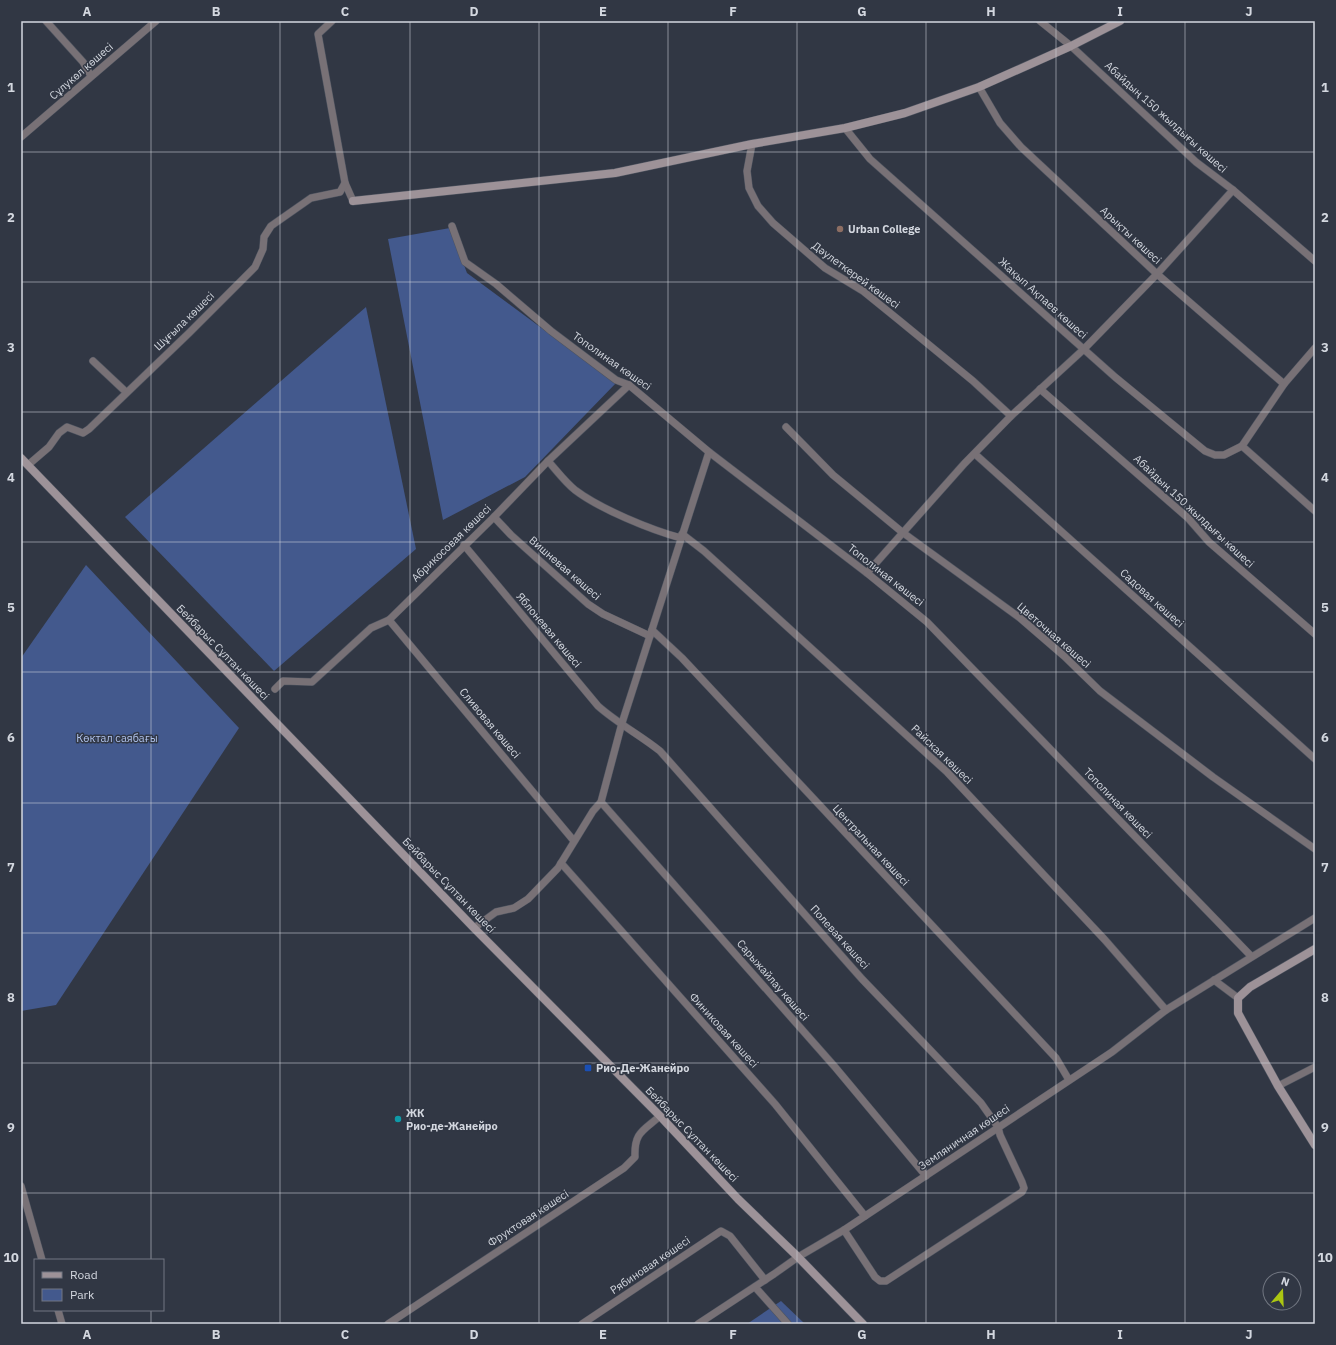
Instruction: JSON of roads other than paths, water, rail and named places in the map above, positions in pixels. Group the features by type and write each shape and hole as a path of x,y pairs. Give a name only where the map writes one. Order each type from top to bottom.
{"street":[{"path":"46,21 83,62 91,76"},
{"name":"Сұлукөл көшесі","path":"21,137 156,21"},
{"path":"332,21 318,34 345,184 353,201 615,173 752,144 845,128 905,113 979,87 1071,46 1120,21"},
{"name":"Абайдың 150 жылдығы көшесі","path":"1040,21 1071,46 1196,162 1233,190 1315,261"},
{"name":"Арықты көшесі","path":"979,87 1000,123 1021,147 1157,274 1284,384"},
{"name":"Жақып Ақпаев көшесі","path":"845,128 870,159 1115,377 1205,452 1215,455 1224,455 1242,446"},
{"name":"Дәулеткерей көшесі","path":"752,144 747,172 749,188 758,206 774,223 825,268 863,291 900,321 973,381 1011,416"},
{"name":"Шұғыла көшесі","path":"28,466 49,447 59,433 67,427 83,433 189,333 255,267 263,249 267,231 271,226 286,217 311,198 340,192 345,184"},
{"path":"867,573 902,532 974,454 1011,416 1084,349 1157,274 1233,190"},
{"name":"Тополиная көшесі","path":"452,226 465,262 496,284 551,332 616,380 629,385 709,452 867,573 927,622 1251,956"},
{"path":"1314,352 1284,384 1242,446 1315,511"},
{"path":"93,361 126,392"},
{"name":"Абрикосовая көшесі","path":"275,689 283,681 312,682 371,628 389,620 494,517 548,461 629,385"},
{"name":"Абайдың 150 жылдығы көшесі","path":"1040,389 1182,512 1209,542 1315,634"},
{"name":"Цветочная көшесі","path":"786,427 833,475 902,532 1020,618 1100,691 1213,777 1315,849"},
{"path":"474,928 496,912 514,908 528,899 561,863 593,811 601,802 622,723 709,452"},
{"name":"Садовая көшесі","path":"974,454 1315,759"},
{"name":"Бейбарыс Сұлтан көшесі","path":"21,458 474,928 660,1116 738,1199 864,1324"},
{"name":"Райская көшесі","path":"548,461 574,489 587,498 666,534 682,536 704,550 947,772 1100,934 1166,1010"},
{"name":"Вишневая көшесі","path":"494,517 511,535 588,604 603,614 651,633"},
{"name":"Яблоневая көшесі","path":"464,545 598,706 608,715 622,723"},
{"name":"Сливовая көшесі","path":"389,620 574,841"},
{"name":"Центральная көшесі","path":"651,633 682,658 1056,1058 1069,1080"},
{"name":"Полевая көшесі","path":"622,723 660,751 862,979 981,1103 998,1127 1000,1135 1024,1188 1022,1192 886,1281 880,1281 875,1277 844,1230"},
{"name":"Сарыжайлау көшесі","path":"601,802 835,1067 926,1176"},
{"name":"Финиковая көшесі","path":"561,863 775,1104 865,1216"},
{"name":"Земляничная көшесі","path":"698,1324 766,1280 798,1257 844,1230 1112,1052 1166,1010 1251,956 1315,918"},
{"path":"1315,949 1250,987 1238,998 1238,1013 1278,1086 1315,1145"},
{"path":"1214,980 1238,998"},
{"path":"1278,1086 1315,1067"},
{"name":"Фруктовая көшесі","path":"388,1324 624,1168 635,1157 634,1143 638,1136 660,1116"},
{"path":"21,1186 42,1259"},
{"name":"Рябиновая көшесі","path":"582,1324 721,1231 730,1236 766,1280"},
{"path":"755,1287 788,1324"},
{"path":"58,1311 62,1324"}],"place":[{"name":"Urban College","path":"840,229"},
{"name":"Рио-Де-Жанейро","path":"588,1068"},
{"name":"ЖК Рио-де-Жанейро","path":"398,1119"}],"park label":[{"name":"Көктал саябағы","path":"117,738"}]}
